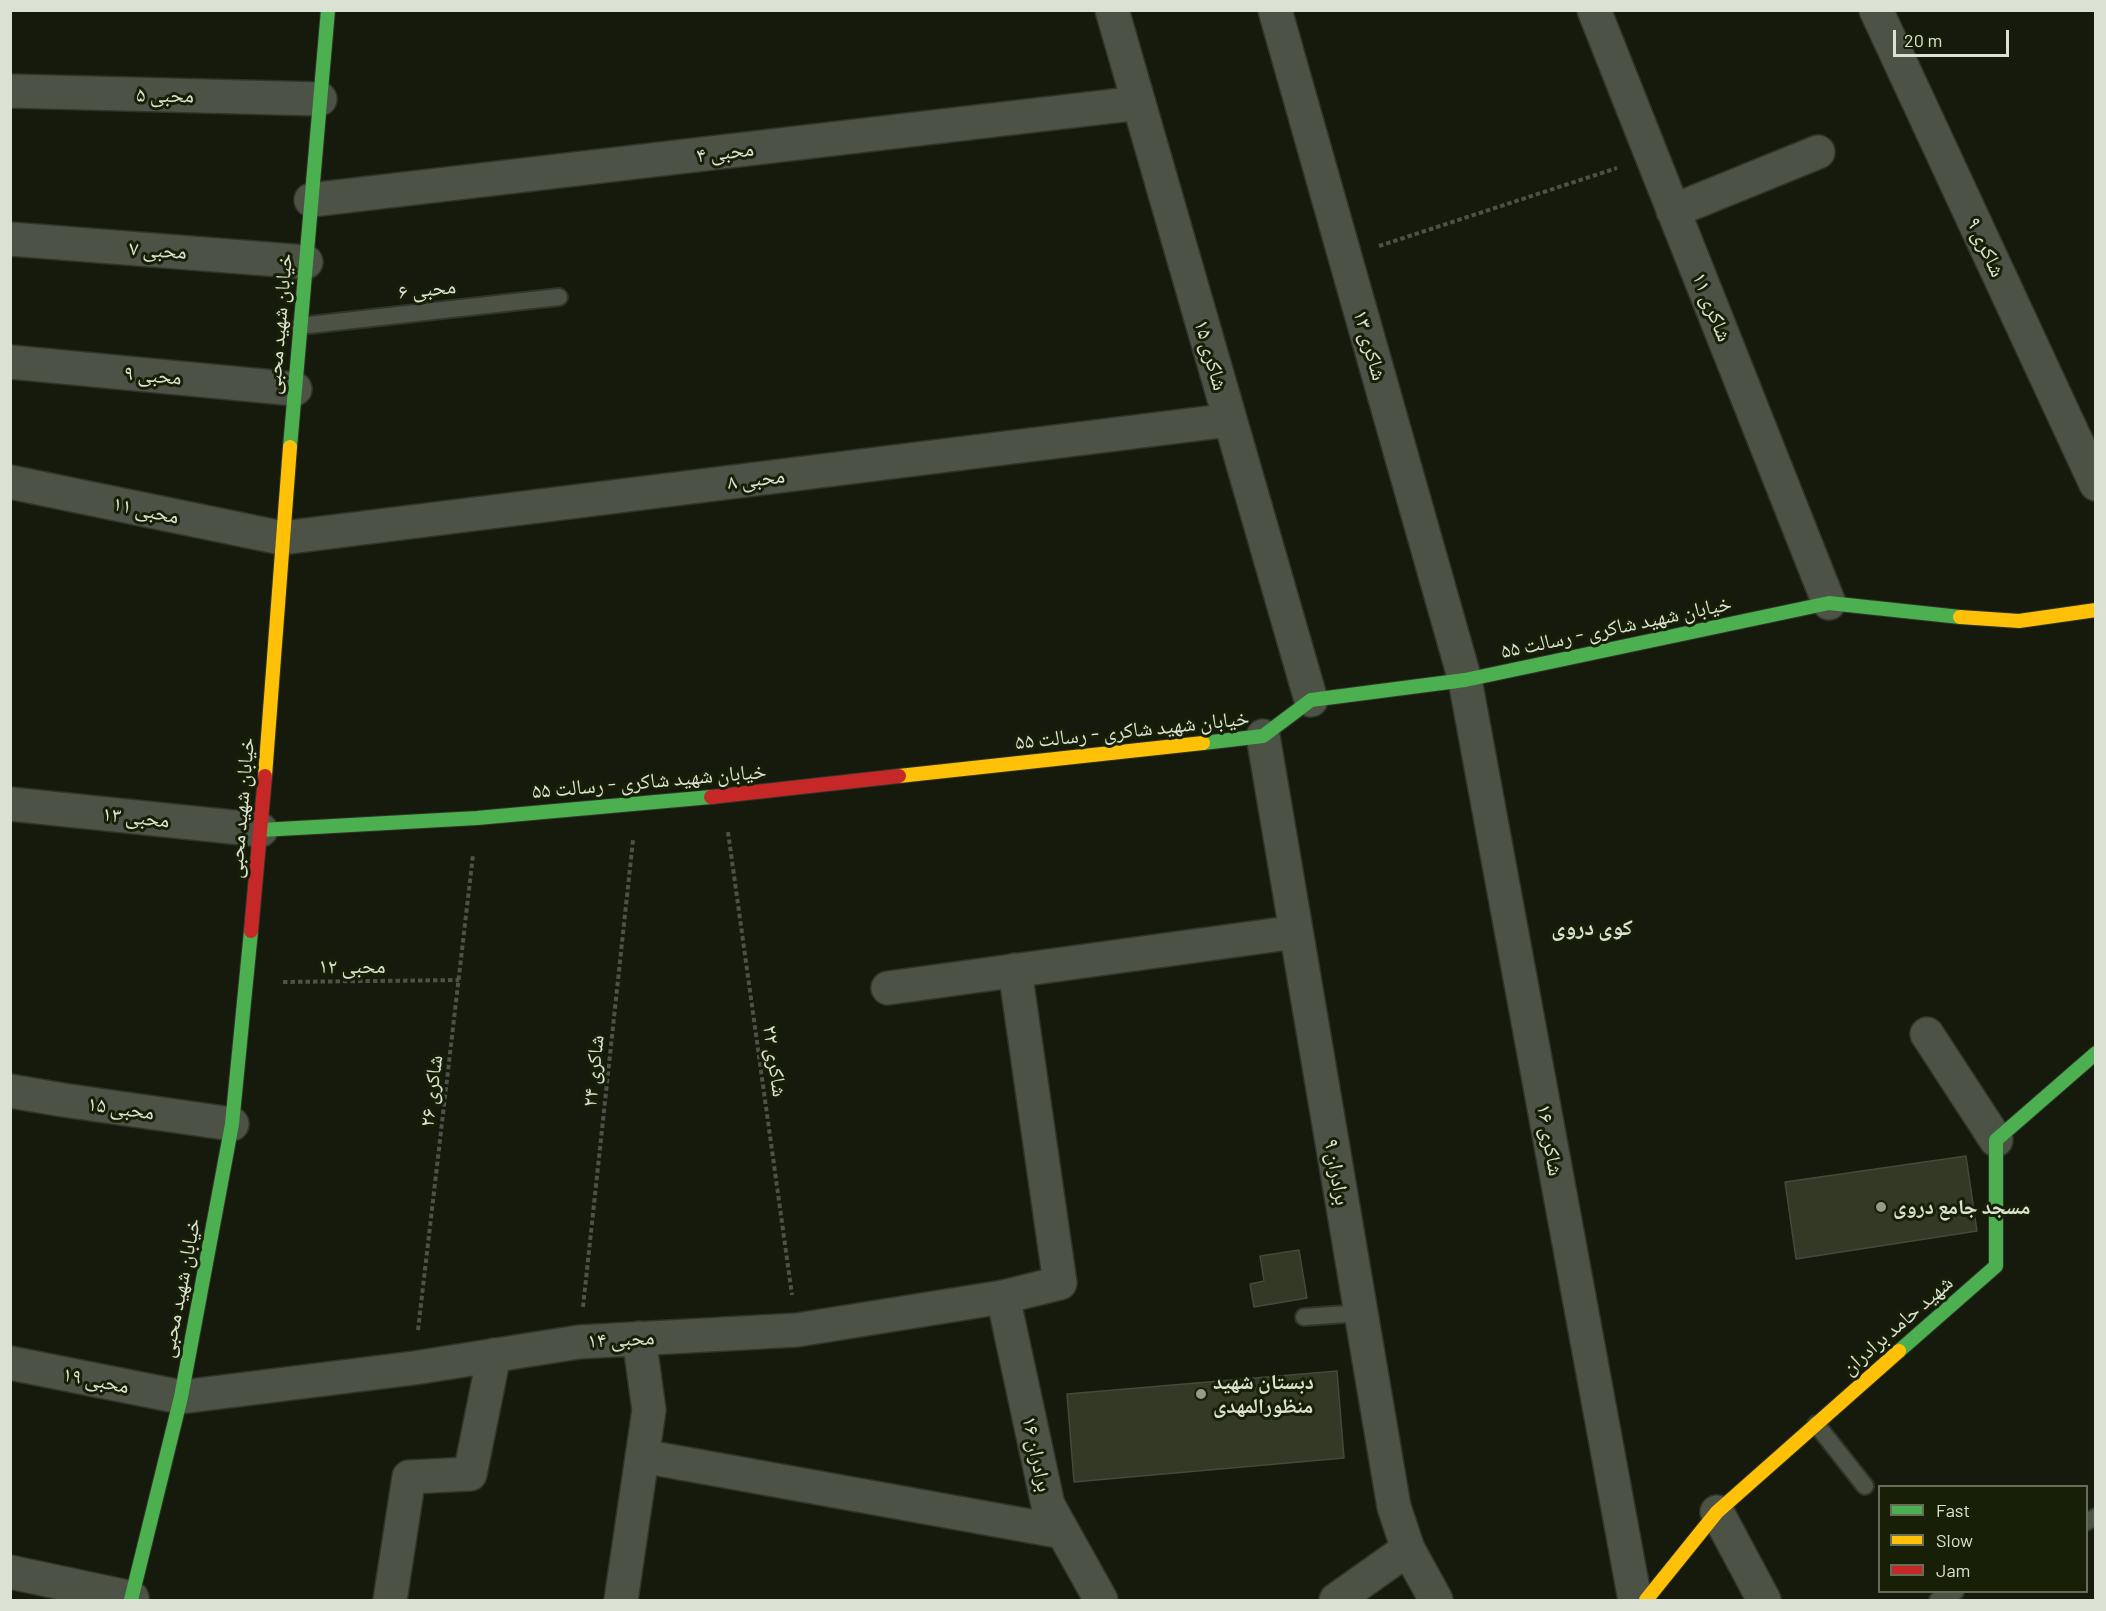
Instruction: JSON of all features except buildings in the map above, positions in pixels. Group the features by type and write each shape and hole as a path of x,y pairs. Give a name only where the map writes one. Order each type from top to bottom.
{"street":[{"name":"خیابان شهید محبی","path":"131,1599 181,1396 232,1124 261,830 282,538 328,10"},
{"name":"شاکری ۱۵","path":"1112,10 1311,700"},
{"name":"شاکری ۱۳","path":"1275,10 1465,680"},
{"name":"شاکری ۱۱","path":"1594,10 1830,603"},
{"name":"شاکری ۹","path":"1876,10 2096,484"},
{"name":"محبی ۵","path":"10,91 320,99"},
{"name":"محبی ۴","path":"311,200 1139,104"},
{"path":"1674,211 1818,152"},
{"name":"محبی ۷","path":"10,239 306,262"},
{"name":"محبی ۹","path":"10,362 295,389"},
{"name":"محبی ۸","path":"282,538 1230,420"},
{"name":"محبی ۱۱","path":"10,482 282,538"},
{"name":"خیابان شهید شاکری - رسالت ۵۵","path":"261,830 477,818 723,796 1263,736 1311,700 1465,680 1830,603 2019,621 2095,613"},
{"name":"شاکری ۱۶","path":"1465,680 1635,1600"},
{"name":"برادران ۹","path":"1263,736 1394,1508 1408,1549 1436,1600"},
{"name":"محبی ۱۳","path":"10,804 261,830"},
{"path":"888,988 1296,932"},
{"name":"محبی ۱۴","path":"181,1396 414,1368 579,1342 797,1330 1003,1297 1060,1283 1015,970"},
{"path":"1927,1034 1996,1140 2096,1053"},
{"name":"محبی ۱۵","path":"10,1091 232,1124"},
{"name":"شهید حامد برادران","path":"1646,1600 1717,1512 1996,1266 1996,1140"},
{"name":"برادران ۱۶","path":"1003,1297 1048,1505 1101,1600"},
{"path":"621,1600 649,1410 639,1338"},
{"path":"390,1600 409,1477 470,1474 494,1355"},
{"name":"محبی ۱۹","path":"10,1363 181,1396"},
{"path":"642,1456 1063,1532"},
{"path":"1717,1512 1764,1600"},
{"path":"1336,1600 1408,1549"},
{"path":"10,1572 131,1599"}],"lane":[{"name":"محبی ۶","path":"300,326 559,297"},
{"path":"1304,1317 1361,1313"},
{"path":"1816,1424 1865,1486"},
{"path":"1938,1600 1953,1593"}],"path":[{"path":"1345,257 1652,156"},
{"name":"شاکری ۲۲","path":"723,796 797,1330"},
{"name":"شاکری ۲۴","path":"579,1342 637,804"},
{"name":"شاکری ۲۶","path":"414,1368 477,818"},
{"name":"محبی ۱۲","path":"246,982 459,980"}],"traffic: fast":[{"path":"290,447 328,10"},
{"path":"1203,743 1263,736 1311,700 1465,680 1829,603 1960,617"},
{"path":"261,830 477,818 711,797"},
{"path":"131,1600 181,1397 232,1124 251,931"},
{"path":"1899,1351 1996,1266 1996,1140 2096,1053"}],"traffic: slow":[{"path":"265,776 290,447"},
{"path":"1960,617 2019,621 2096,610"},
{"path":"899,776 1203,743"},
{"path":"1646,1600 1717,1512 1899,1351"}],"traffic: jam":[{"path":"251,931 265,776"},
{"path":"711,797 899,776"}],"place":[{"name":"مسجد جامع دروی","path":"1881,1207"},
{"name":"دبستان شهید منظورالمهدی","path":"1201,1394"}],"district":[{"name":"کوی دروی","path":"1592,928"}]}
